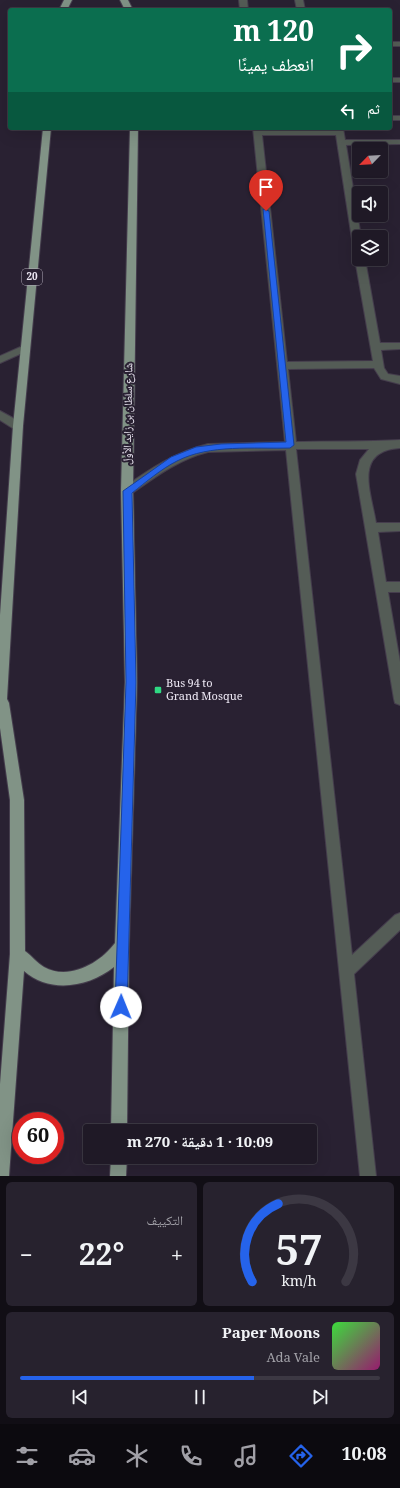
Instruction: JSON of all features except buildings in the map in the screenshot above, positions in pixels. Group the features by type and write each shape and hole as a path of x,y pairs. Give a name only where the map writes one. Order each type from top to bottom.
{"main road":[{"path":"124,0 133,8"},
{"name":"20","path":"1,705 18,426 47,130"},
{"name":"شارع سلطان بن زايد الأول","path":"119,1124 122,945 131,682 127,491 134,130"},
{"path":"1,705 17,800 18,954 1,1176"},
{"path":"18,954 32,968 50,977 71,978 91,973 108,962 122,945"},
{"path":"118,1176 119,1164"}],"street":[{"path":"355,230 339,130 257,131 345,972 368,1176"},
{"path":"341,143 400,142"},
{"path":"361,266 380,373 385,377 400,380"},
{"path":"375,347 400,346"},
{"path":"0,360 25,348"},
{"path":"282,366 378,364"},
{"path":"0,415 18,426"},
{"path":"127,491 174,459 196,450 221,447 352,444 384,446 400,444"},
{"path":"384,446 371,454 363,465 362,474 381,587 397,664 400,699"},
{"path":"371,528 400,527"},
{"path":"381,587 400,587"},
{"path":"345,972 400,920"}],"place":[{"name":"Bus 94 to Grand Mosque","path":"158,690"}],"route":[{"path":"121,1007 131,682 127,491 174,459 196,450 221,447 290,445 266,211"}]}
